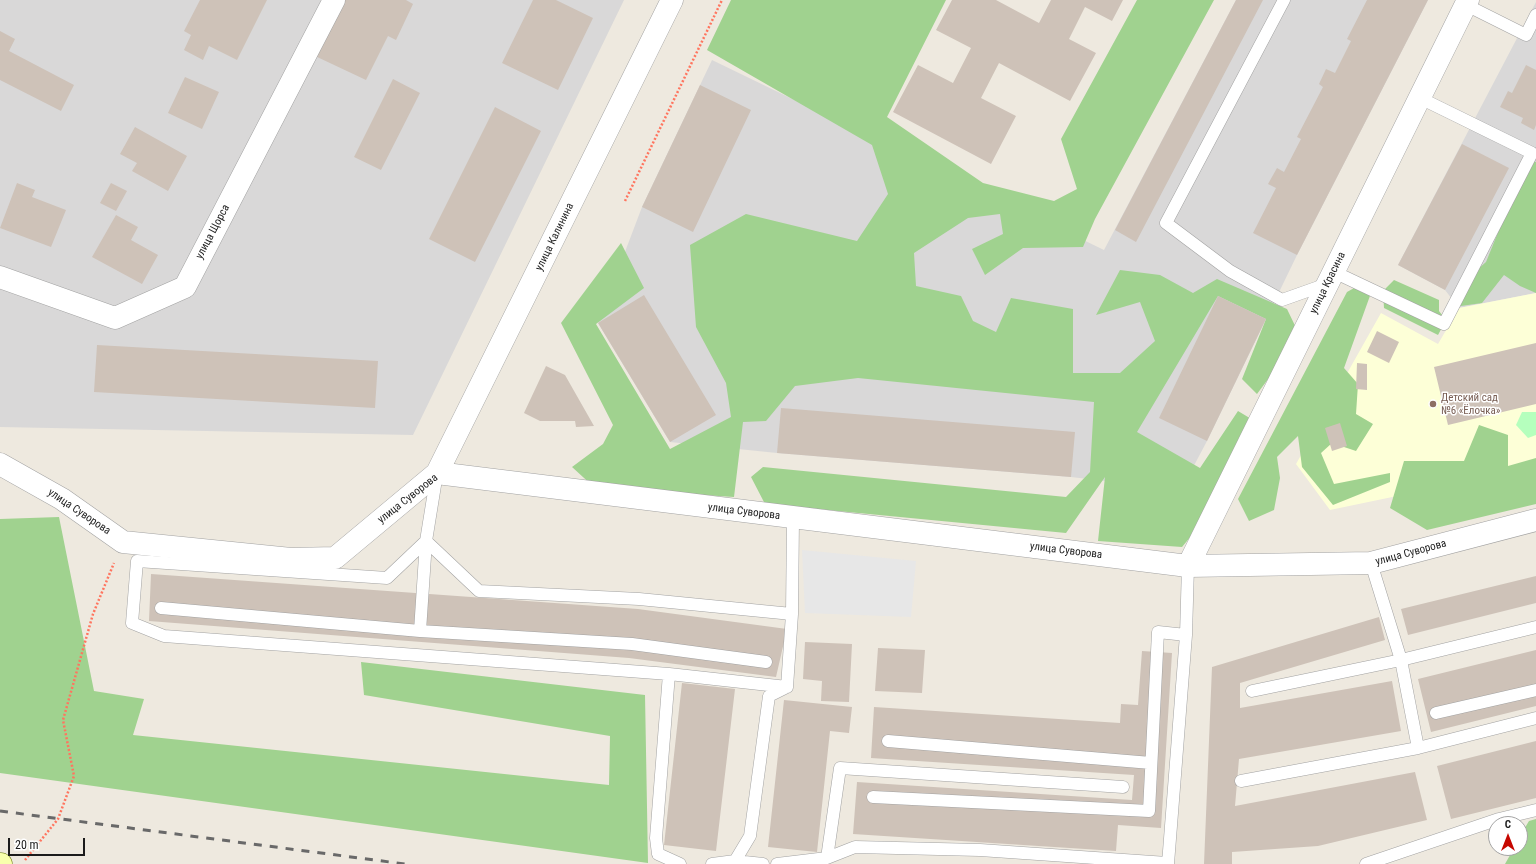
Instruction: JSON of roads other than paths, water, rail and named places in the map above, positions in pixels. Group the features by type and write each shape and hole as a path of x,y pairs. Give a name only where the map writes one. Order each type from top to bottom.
{"street":[{"name":"улица Щорса","path":"0,277 115,318 185,287 334,0"},
{"name":"улица Калинина","path":"437,474 672,0"},
{"name":"улица Красина","path":"1188,566 1467,2"},
{"name":"улица Суворова","path":"0,464 62,499 123,542 291,559 335,558 437,474 1188,566 1372,563 1536,520"}],"lane":[{"path":"1284,0 1166,223 1230,271 1282,300 1331,278 1444,324 1534,154 1420,98"},
{"path":"1467,2 1526,35 1536,15"},
{"path":"420,631 426,540 437,474"},
{"path":"787,687 792,614 793,518"},
{"path":"426,540 478,591 639,599 792,614"},
{"path":"426,540 387,578 137,562 132,622 164,636 669,674 787,687"},
{"path":"1372,563 1401,660 1418,748"},
{"path":"777,864 827,858 855,847 980,850 1167,864 1186,635 1188,566"},
{"path":"161,608 420,631 632,644 766,662"},
{"path":"1252,691 1401,660 1536,627"},
{"path":"873,797 1149,811 1158,632 1186,635"},
{"path":"669,674 656,838 658,854 680,864"},
{"path":"735,861 750,836 768,696 787,687"},
{"path":"1436,713 1536,690"},
{"path":"1241,782 1418,748 1536,718"},
{"path":"888,741 1151,763"},
{"path":"827,858 840,768 1123,787"},
{"path":"1366,864 1499,819 1536,810"},
{"path":"712,864 735,861 763,864"}],"railway":[{"path":"0,811 405,864"}],"place":[{"name":"Детский сад №6 «Ёлочка»","path":"1433,404"}]}
